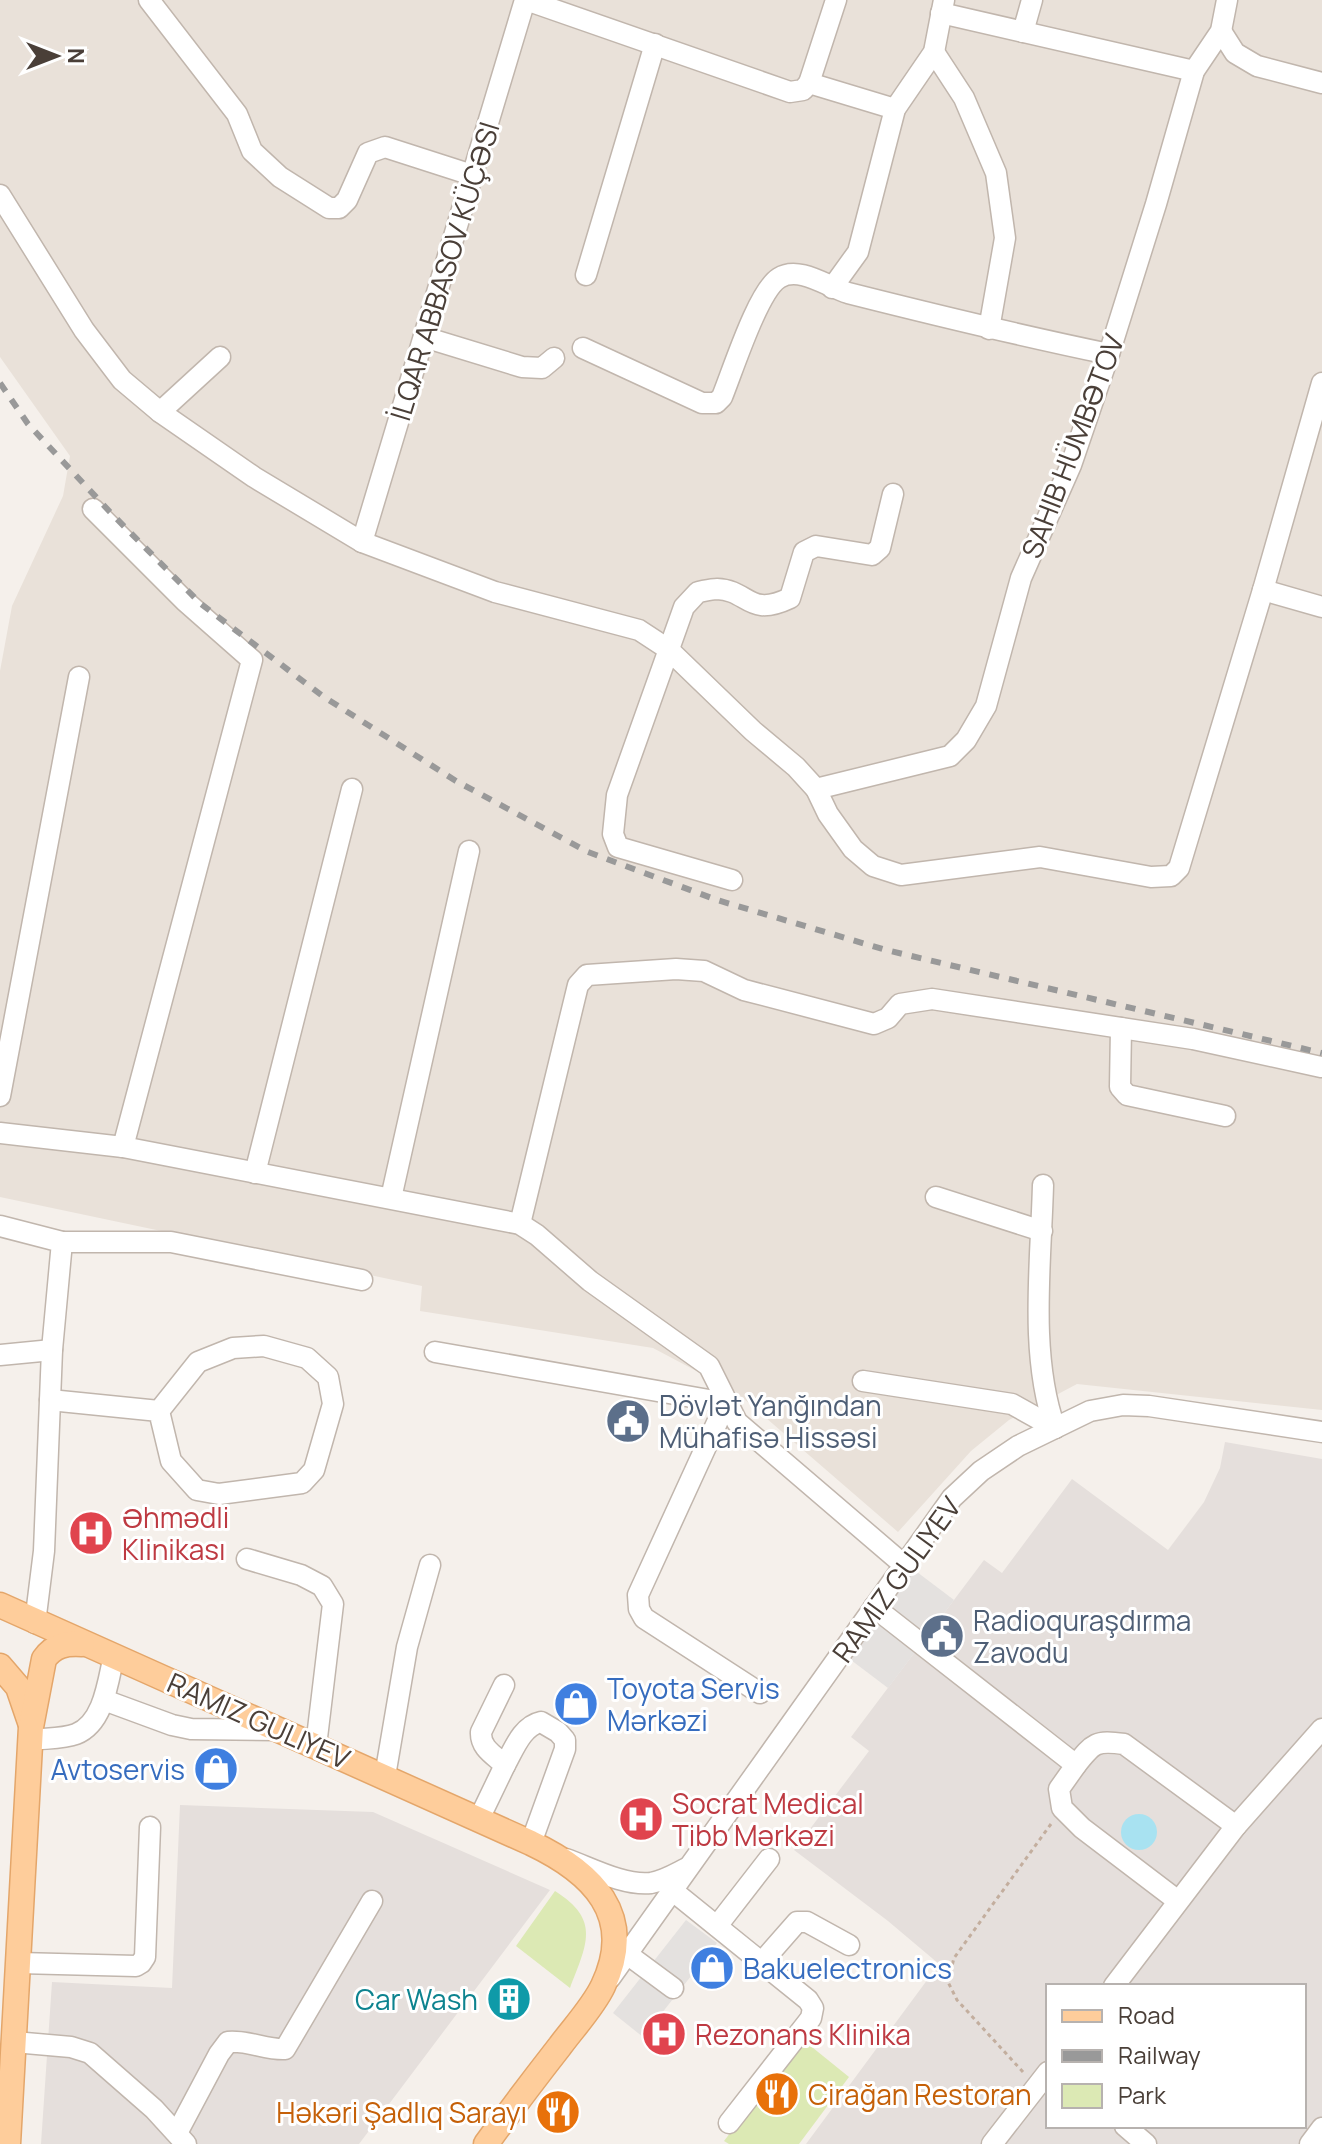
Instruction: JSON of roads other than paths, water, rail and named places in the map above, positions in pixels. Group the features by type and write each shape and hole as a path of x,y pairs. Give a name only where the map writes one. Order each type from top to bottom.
{"main road":[{"name":"RAMIZ GULIYEV","path":"0,1605 561,1857 589,1880 602,1894 609,1908 615,1944 603,1988"},
{"path":"8,2144 35,1623"},
{"path":"31,1733 44,1659 50,1650 59,1645 88,1645"},
{"path":"0,1666 18,1687 31,1733"},
{"path":"486,2144 603,1988"}],"street":[{"path":"149,0 237,114 252,151 280,177 329,208 339,208 347,200 368,153 385,147 472,175"},
{"path":"526,0 790,92 803,90 809,83 836,0"},
{"name":"İLQAR ABBASOV KÜÇƏSI","path":"362,542 526,0"},
{"path":"1023,32 1032,0"},
{"name":"SAHIB HÜMBƏTOV","path":"816,789 950,756 966,740 986,706 1021,578 1071,465 1109,354 1194,71 1221,31 1227,0"},
{"path":"832,288 858,252 895,109 934,52 942,7 1023,32 1194,71"},
{"path":"1221,31 1235,53 1257,66 1322,83"},
{"path":"586,275 655,44"},
{"path":"934,52 964,98 996,173 1005,238 989,329"},
{"path":"809,83 895,109"},
{"path":"0,195 84,330 122,380 160,412 254,477 362,542 495,592 639,630 668,649 753,731 796,767 816,789 828,814 853,849 873,866 901,875 1040,857 1151,877 1171,876 1179,868 1322,383"},
{"path":"583,348 702,403 716,403 722,397 765,291 781,276 802,274 832,288 989,329 1109,354"},
{"path":"424,337 522,367 542,368 554,358"},
{"path":"160,412 220,357"},
{"path":"732,880 618,847 613,834 617,795 684,607 698,592 719,589 759,605 773,606 790,598 804,552 816,546 872,555 880,548 893,494"},
{"path":"93,509 185,601 252,660 123,1147"},
{"path":"1263,590 1322,607"},
{"path":"0,1096 79,677"},
{"path":"255,1173 352,789"},
{"path":"391,1198 469,851"},
{"path":"520,1224 578,985 587,975 676,969 704,971 744,990 874,1024 888,1018 900,1004 932,999 1193,1039 1321,1067"},
{"path":"1121,1028 1120,1087 1127,1095 1225,1116"},
{"path":"0,1133 123,1147 520,1224 590,1281 709,1366 737,1422 904,1565"},
{"path":"1043,1185 1040,1360 1045,1400 1055,1428"},
{"path":"936,1197 1042,1231"},
{"path":"0,1226 62,1242 171,1242 362,1280"},
{"path":"35,1623 44,1551 52,1350 62,1242"},
{"path":"264,1346 307,1358 328,1377 333,1404 314,1470 302,1483 219,1494 197,1490 171,1461 159,1411 198,1362 233,1348 264,1346"},
{"path":"0,1355 52,1350"},
{"path":"435,1352 726,1403"},
{"path":"863,1381 1012,1404 1055,1428"},
{"path":"50,1400 159,1411"},
{"path":"726,1403 638,1595 639,1609 644,1618 760,1693"},
{"name":"RAMIZ GULIYEV","path":"603,1988 952,1498 962,1489 1018,1446 1090,1411 1123,1405 1149,1406 1322,1432"},
{"path":"247,1559 301,1575 322,1586 333,1604 316,1746"},
{"path":"385,1776 407,1647 430,1565"},
{"path":"874,1607 1076,1765"},
{"path":"31,1733 74,1735 89,1728 104,1700 114,1655"},
{"path":"504,1685 481,1732 481,1740 484,1747 505,1765"},
{"path":"104,1700 191,1729 280,1730"},
{"path":"479,1819 526,1730 541,1722 558,1732 565,1740 565,1749 531,1843"},
{"path":"1116,1984 1236,1826 1322,1729"},
{"path":"1178,1901 1082,1828 1062,1808 1059,1789 1076,1765 1091,1746 1103,1741 1124,1744 1236,1826"},
{"path":"19,1963 136,1966 141,1963 145,1957 150,1827"},
{"path":"561,1857 640,1883 661,1881 690,1866"},
{"path":"717,1926 769,1859"},
{"path":"673,1891 808,2000 813,2008 811,2018 729,2123"},
{"path":"14,2042 71,2047 90,2053 154,2109 182,2139 219,2054 228,2042 285,2049 372,1901"},
{"path":"762,1962 797,1922 807,1922 849,1945"},
{"path":"627,1954 673,1988"},
{"path":"998,2142 1042,2079"},
{"path":"1127,2128 1146,2144"},
{"path":"1310,2144 1322,2128"}],"water":[{"path":"1139,1814 1152,1819 1157,1832 1152,1845 1139,1850 1126,1845 1121,1832 1126,1819"}],"railway":[{"path":"0,383 28,424 201,604 324,697 456,781 588,852 717,900 886,950 1322,1053"}],"place":[{"name":"Dövlət Yanğından Mühafisə Hissəsi","path":"628,1421"},
{"name":"Əhmədli Klinikası","path":"91,1533"},
{"name":"Radioquraşdırma Zavodu","path":"942,1636"},
{"name":"Toyota Servis Mərkəzi","path":"576,1704"},
{"name":"Avtoservis","path":"216,1769"},
{"name":"Socrat Medical Tibb Mərkəzi","path":"641,1819"},
{"name":"Bakuelectronics","path":"712,1968"},
{"name":"Car Wash","path":"509,1999"},
{"name":"Rezonans Klinika","path":"664,2034"},
{"name":"Cirağan Restoran","path":"777,2094"},
{"name":"Həkəri Şadlıq Sarayı","path":"558,2112"}]}
